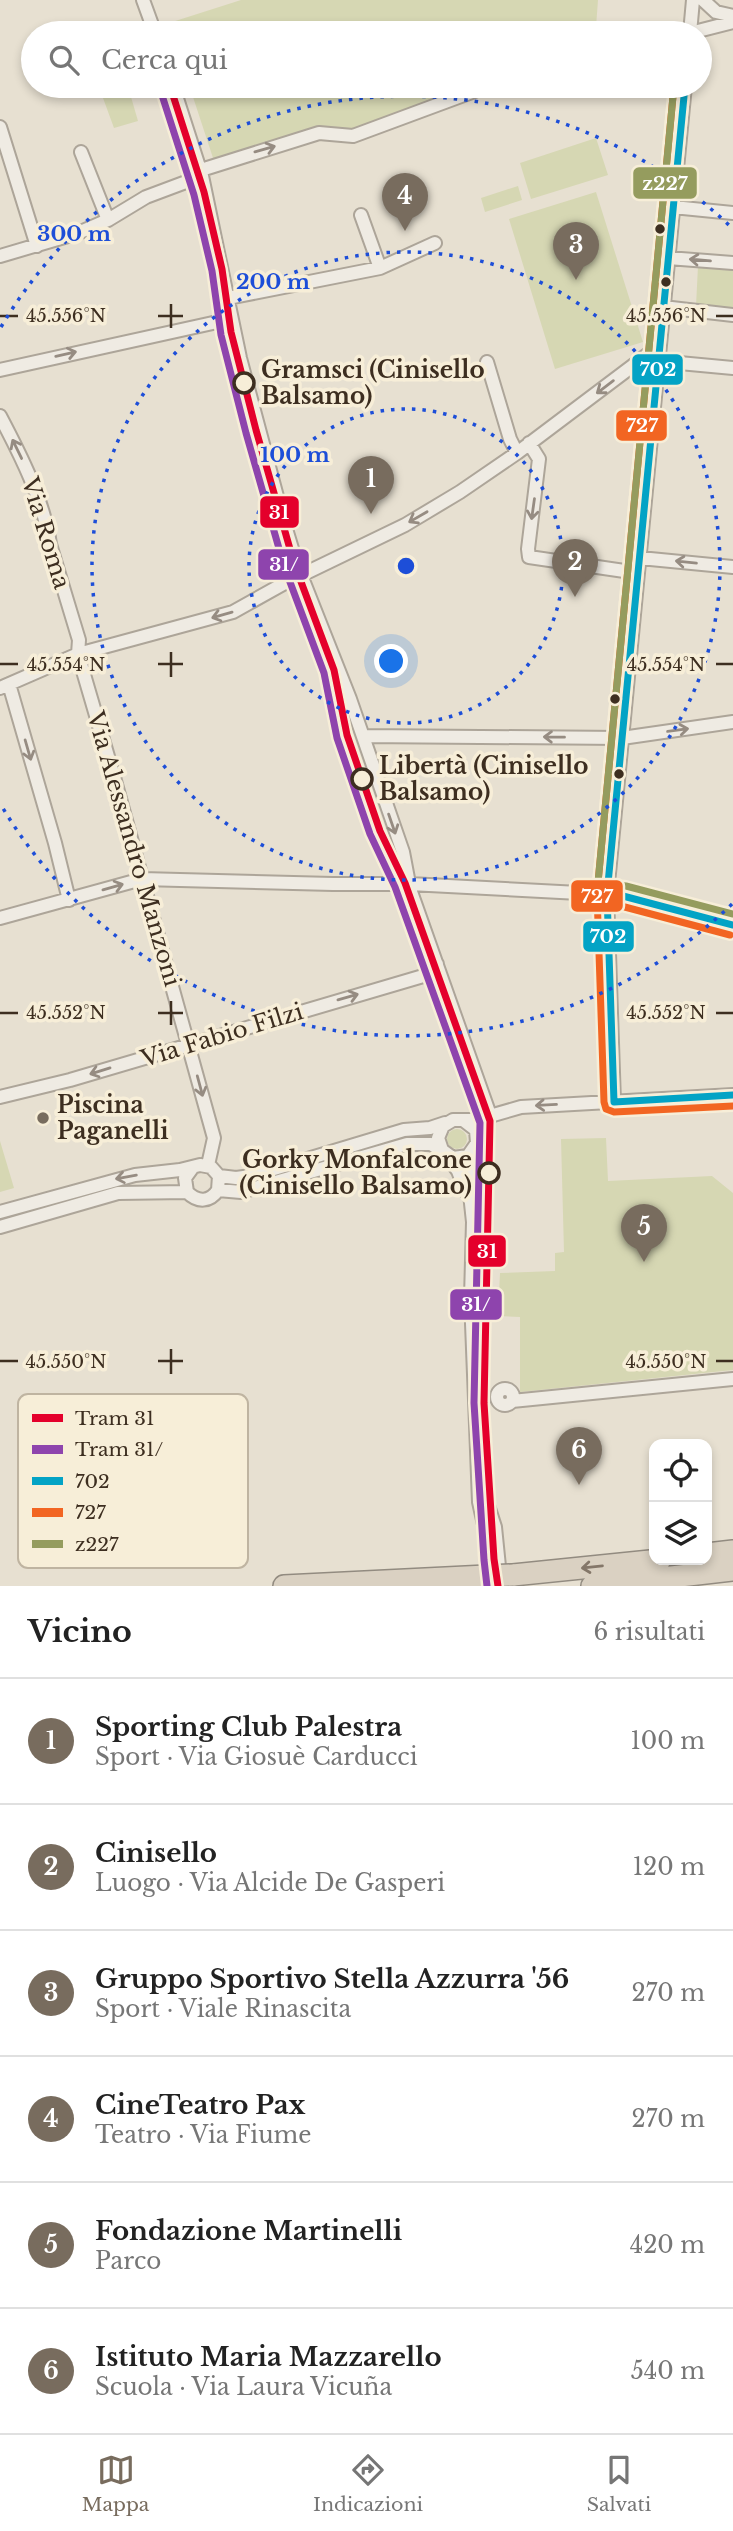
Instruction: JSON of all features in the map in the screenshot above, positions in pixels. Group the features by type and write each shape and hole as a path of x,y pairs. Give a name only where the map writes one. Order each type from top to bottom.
{"highway":[{"path":"712,1553 733,1551"},
{"path":"284,1586 500,1579 649,1561"},
{"path":"592,1586 733,1570"}],"street":[{"path":"143,0 151,21"},
{"path":"691,21 693,0"},
{"path":"703,0 716,12 733,16"},
{"path":"712,27 733,22"},
{"path":"177,98 202,173 231,318 264,455 293,554 363,736 405,860 408,884 490,1115"},
{"path":"0,256 37,246 108,220 146,197 202,173 319,133 354,135 455,98"},
{"path":"614,1102 607,894 684,98"},
{"path":"0,127 37,246"},
{"path":"81,152 108,220"},
{"path":"673,207 733,213"},
{"path":"361,215 380,268"},
{"path":"228,298 380,268 435,243"},
{"path":"668,258 733,263"},
{"path":"663,307 733,315"},
{"path":"0,370 231,318"},
{"path":"69,900 55,842 5,686 78,654 233,612 283,584 413,520 517,453 659,346"},
{"path":"658,361 733,369"},
{"path":"487,362 510,439 517,453"},
{"name":"Via Roma","path":"0,416 20,453 48,530 79,640 78,654"},
{"path":"529,443 539,459 527,549 529,557 638,573"},
{"path":"640,558 733,567"},
{"name":"Via Alessandro Manzoni","path":"78,654 214,1138 208,1166"},
{"path":"363,736 622,738 733,722"},
{"path":"0,918 142,879 408,884 607,894 733,925"},
{"name":"Via Fabio Filzi","path":"0,1097 70,1080 430,974 436,970 437,964"},
{"path":"0,1212 115,1179 193,1167 208,1166 219,1176 251,1176 404,1130 430,1128 449,1121 475,1120 521,1107 733,1096"},
{"path":"463,1120 477,1133 477,1144 467,1166 473,1216 471,1297 476,1448 482,1489 495,1527 500,1579"},
{"path":"449,1121 441,1128 439,1146 457,1171 473,1216"},
{"path":"218,1190 241,1192 407,1144 431,1144 459,1158 471,1154"},
{"path":"193,1167 185,1178 187,1192 192,1197 202,1200 214,1196 218,1190 219,1176"},
{"path":"0,1227 118,1193 187,1192"},
{"path":"512,1401 733,1379"}],"green space":[{"path":"241,0 598,0 596,21 175,21"},
{"path":"103,98 131,98 138,121 114,128"},
{"path":"193,98 439,98 352,131 214,161"},
{"path":"596,138 608,175 531,199 520,163"},
{"path":"518,186 522,200 485,212 481,198"},
{"path":"596,192 643,342 555,369 509,219"},
{"path":"698,266 733,269 733,309 696,306"},
{"path":"457,1129 464,1132 467,1139 464,1146 457,1149 450,1146 447,1139 450,1132"},
{"path":"606,1138 608,1181 712,1176 733,1193 733,1370 520,1392 520,1317 498,1316 500,1273 555,1271 555,1253 564,1252 561,1139"},
{"path":"0,1141 14,1188 0,1192"}],"tram line":[{"name":"31/","path":"163,98 194,195 212,271 221,335 246,433 284,566 324,673 337,738 370,834 395,887 480,1123 474,1403 487,1586"},
{"name":"31","path":"174,98 204,192 222,269 231,332 256,430 294,563 334,670 347,735 380,831 405,883 490,1121 484,1403 498,1586"}],"transit line":[{"name":"727","path":"673,98 597,893 604,1102 606,1109 614,1112 733,1106"},
{"name":"z227","path":"597,893 673,98"},
{"name":"702","path":"684,98 607,894 614,1102 733,1095"},
{"name":"z227","path":"608,884 626,886 733,914"},
{"name":"702","path":"607,894 733,925"},
{"name":"727","path":"606,904 730,935"}],"place":[{"name":"CineTeatro Pax","path":"405,231"},
{"name":"Gruppo Sportivo Stella Azzurra '56","path":"576,280"},
{"name":"Gramsci (Cinisello Balsamo)","path":"244,383"},
{"name":"Sporting Club Palestra","path":"371,514"},
{"name":"Cinisello","path":"575,597"},
{"name":"Libertà (Cinisello Balsamo)","path":"362,779"},
{"name":"Piscina Paganelli","path":"43,1118"},
{"name":"Gorky Monfalcone (Cinisello Balsamo)","path":"489,1173"},
{"name":"Fondazione Martinelli","path":"644,1262"},
{"name":"Istituto Maria Mazzarello","path":"579,1485"}]}
